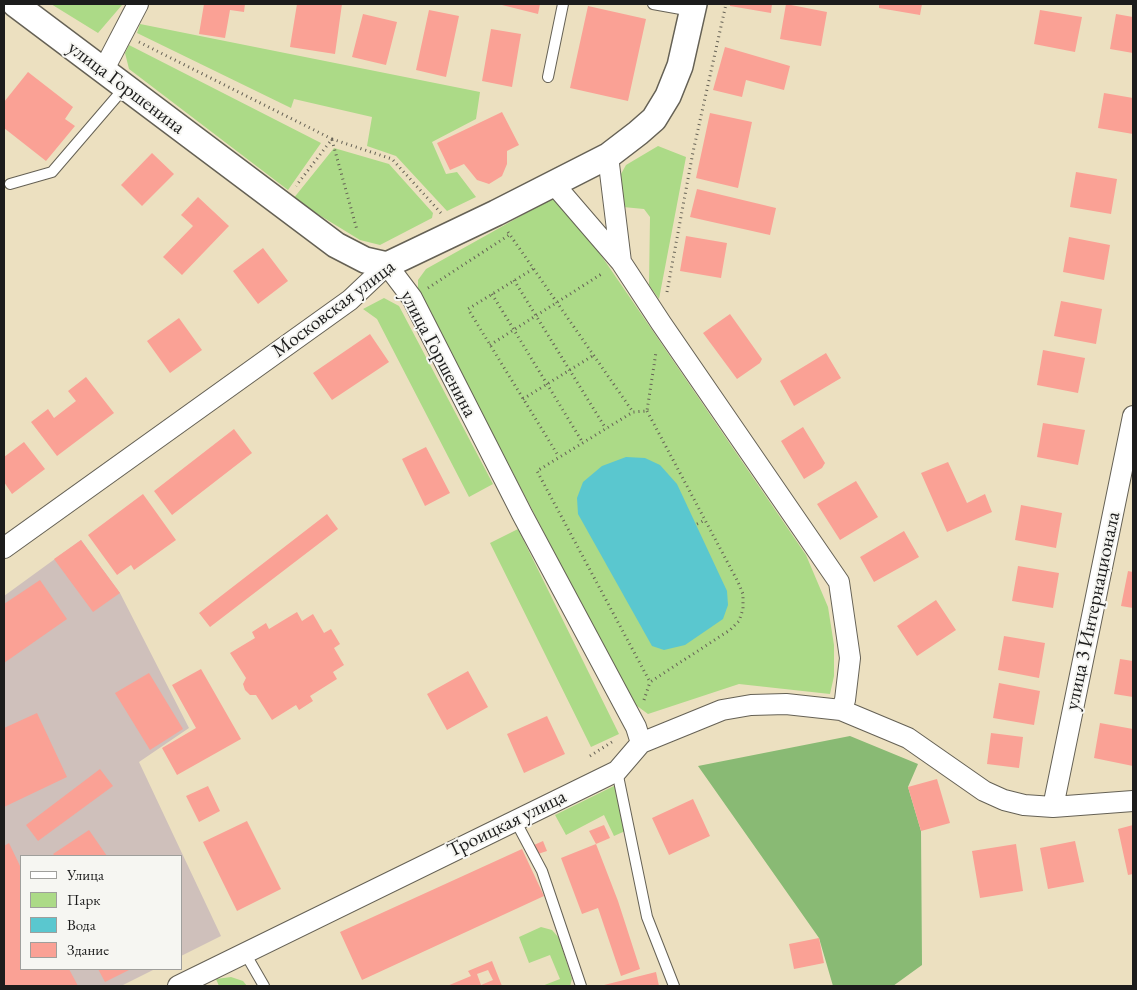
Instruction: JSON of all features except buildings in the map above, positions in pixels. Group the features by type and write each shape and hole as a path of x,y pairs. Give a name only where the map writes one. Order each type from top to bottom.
{"street":[{"name":"улица Горшенина","path":"15,4 336,245 376,262 412,298 522,514 636,727 641,743"},
{"path":"104,71 138,4"},
{"name":"Московская улица","path":"4,548 350,300 376,262 496,213 608,156 638,133 654,119 668,96 680,66 693,7"},
{"path":"608,156 621,262"},
{"path":"553,183 621,262 839,582 850,658 845,700 841,710"},
{"name":"улица 3 Интернационала","path":"1053,807 1133,416"},
{"name":"Троицкая улица","path":"178,986 617,771 641,743 722,710 751,705 786,704 841,710 908,738 984,790 1004,800 1024,806 1053,807 1133,801"}],"lane":[{"path":"548,77 563,4"},
{"path":"653,4 693,7"},
{"path":"10,184 52,172 124,87"},
{"path":"617,771 647,917 674,986"},
{"path":"515,820 542,871 581,986"},
{"path":"245,953 264,986"}],"path":[{"path":"647,411 633,412 537,471 650,682 730,630 739,621 743,609 743,594 647,411 661,323 693,152 726,4"},
{"path":"123,34 332,139 392,159 446,220"},
{"path":"282,204 332,139"},
{"path":"332,139 376,262"},
{"path":"412,298 517,230"},
{"path":"510,234 633,412"},
{"path":"490,345 621,262"},
{"path":"533,269 468,309 559,457"},
{"path":"514,280 606,429"},
{"path":"492,294 583,443"},
{"path":"523,399 594,355"},
{"path":"697,524 705,520"}],"shaded area":[{"path":"81,540 120,593 189,728 139,762 221,936 182,956 182,855 20,855 20,970 153,970 121,986 4,986 4,596"}],"green space":[{"path":"51,4 121,4 122,5 98,33"},
{"path":"140,24 480,92 476,119 432,142 446,174 457,172 476,197 447,211 396,156 367,146 372,117 294,99 291,108 137,33"},
{"path":"129,45 321,143 288,190 129,69 125,53"},
{"path":"658,146 686,157 659,299 649,285 650,217 644,209 623,207 621,174 626,165"},
{"path":"334,148 389,164 433,213 432,218 380,245 360,240 293,199"},
{"path":"553,198 581,226 806,555 828,607 834,645 834,676 830,694 739,684 648,714 633,703 418,291 418,280 426,269"},
{"path":"384,298 399,306 493,484 469,497 377,319 363,309"},
{"path":"518,529 619,734 591,747 490,543"},
{"path":"850,736 918,764 908,787 921,831 922,965 893,986 833,986 819,938 698,766"},
{"path":"620,783 632,828 614,836 604,815 566,835 555,815"},
{"path":"541,927 552,930 559,938 572,979 570,986 542,986 560,979 550,955 529,963 519,937"},
{"path":"231,977 243,981 247,986 219,986 216,979"}],"water":[{"path":"626,457 645,458 660,465 677,484 727,591 728,605 723,619 685,645 664,650 652,646 578,514 577,498 583,482 602,466"}]}
